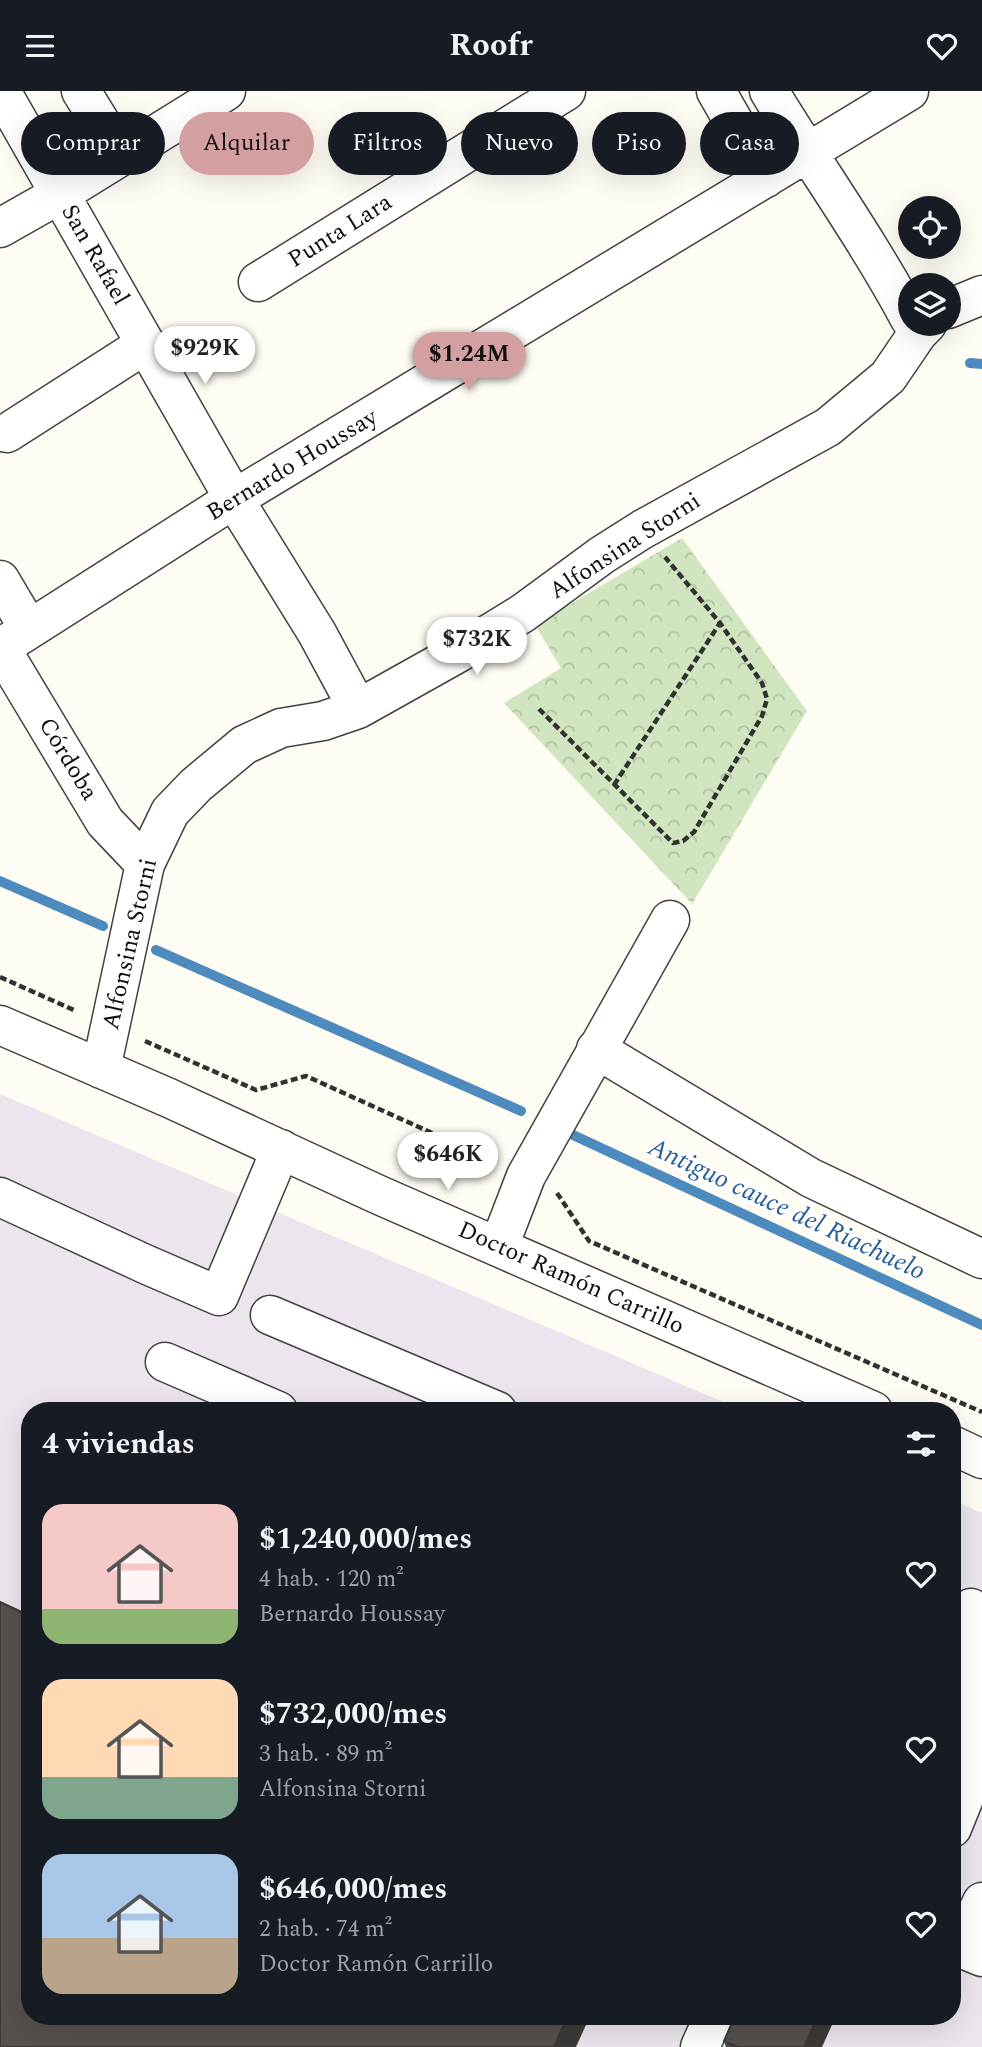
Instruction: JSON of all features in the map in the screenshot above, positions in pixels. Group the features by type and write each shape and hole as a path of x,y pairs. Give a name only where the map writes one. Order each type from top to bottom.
{"street":[{"name":"San Rafael","path":"1,91 234,499 317,633 358,709"},
{"path":"81,91 94,112"},
{"path":"165,129 226,91"},
{"name":"Punta Lara","path":"258,282 566,91"},
{"path":"716,91 766,177"},
{"path":"769,91 898,294"},
{"name":"Bernardo Houssay","path":"7,643 234,499 909,91"},
{"path":"0,228 90,175"},
{"path":"961,304 982,295"},
{"name":"Alfonsina Storni","path":"101,1069 145,864 170,812 197,785 244,745 281,728 323,721 358,709 458,653 523,614 602,555 643,529 828,428 888,377 911,336"},
{"path":"7,433 146,344"},
{"name":"Córdoba","path":"0,580 7,643 105,821 145,864"},
{"path":"499,1246 526,1175 670,920"},
{"name":"Doctor Ramón Carrillo","path":"0,1025 379,1195 853,1402"},
{"path":"596,1049 811,1178 982,1259"},
{"path":"0,1198 219,1296 281,1149"},
{"path":"271,1315 476,1402"},
{"path":"165,1362 257,1402"},
{"path":"961,1449 982,1459"},
{"path":"961,1806 979,1761 970,1702 968,1610"},
{"path":"965,1950 982,1902"},
{"path":"700,2047 710,2025"}],"path":[{"path":"539,709 673,843 683,841 694,832 762,716 767,699 762,683 720,624 643,529"},
{"path":"614,785 720,624"}],"shaded area":[{"path":"0,1094 723,1402 21,1402 21,2025 961,2025 961,1504 982,1513 982,2047 0,2047"}],"green space":[{"path":"682,538 807,711 692,904 504,703 561,668 535,625"}],"building":[{"path":"0,1602 21,1612 21,2025 563,2025 554,2047 0,2047"},
{"path":"731,2025 814,2025 804,2047 738,2047 724,2041"}],"waterway":[{"path":"970,363 982,364"},
{"name":"Antiguo cauce del Riachuelo","path":"0,881 103,926"},
{"name":"Antiguo cauce del Riachuelo","path":"156,950 521,1111"},
{"name":"Antiguo cauce del Riachuelo","path":"573,1135 982,1325"}]}
